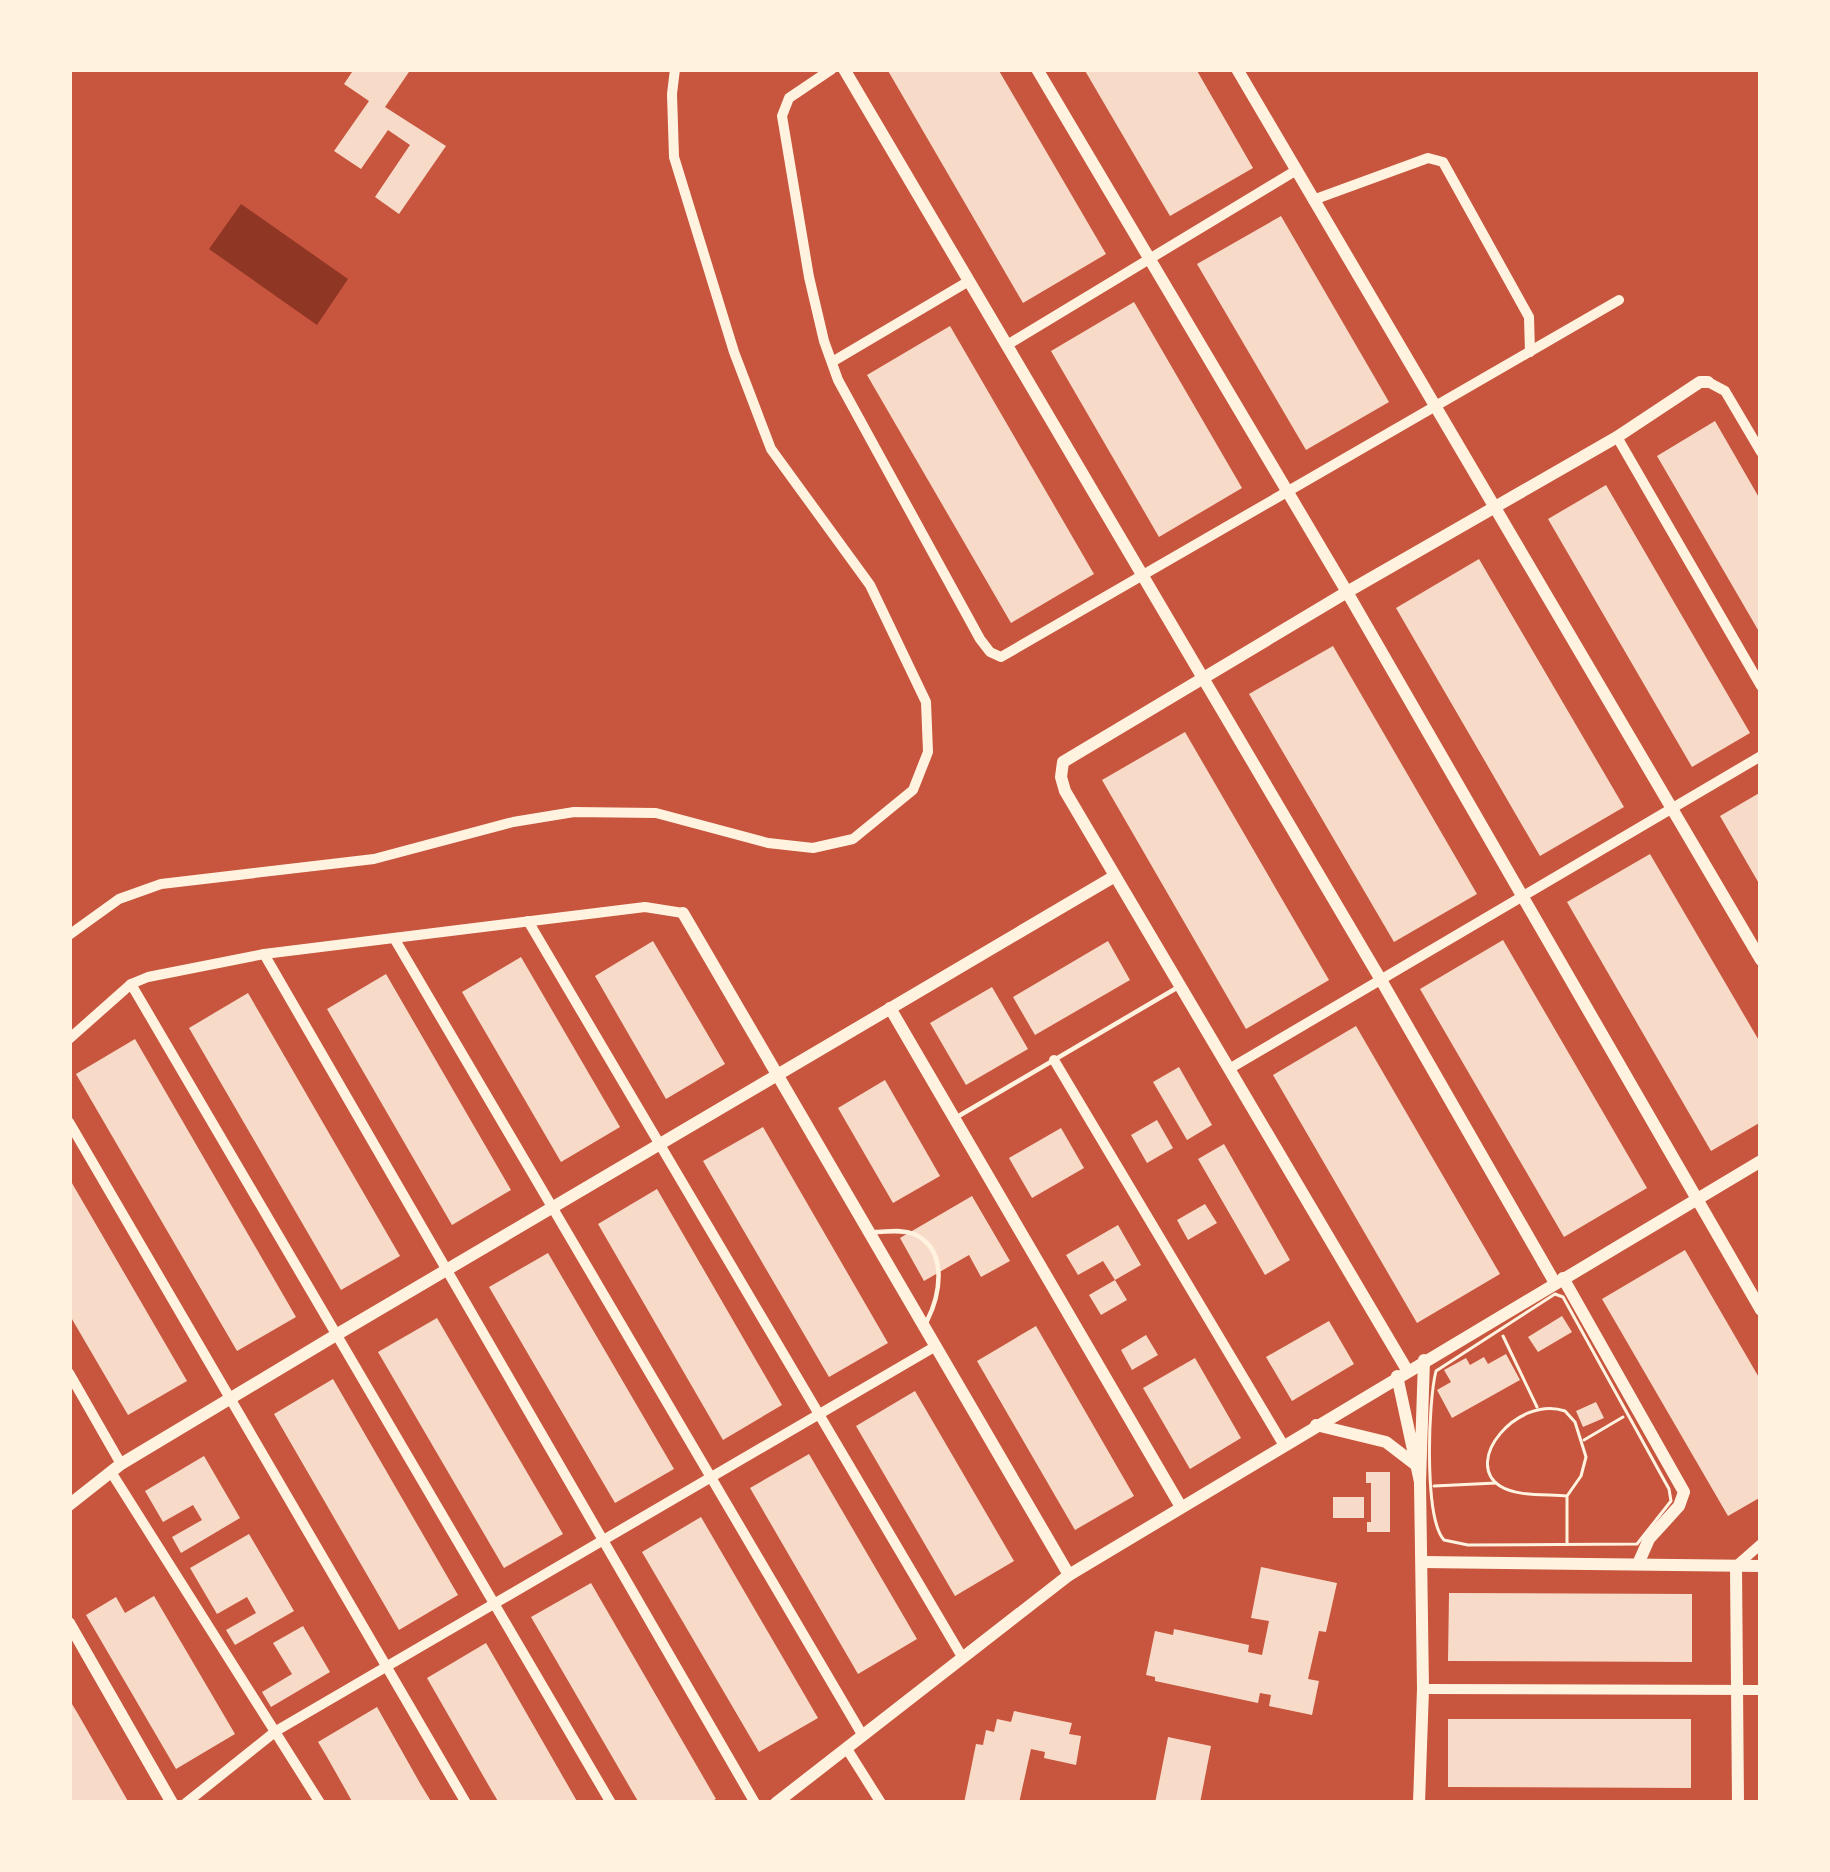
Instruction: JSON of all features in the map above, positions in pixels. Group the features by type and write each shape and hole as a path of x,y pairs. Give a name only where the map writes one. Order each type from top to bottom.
{"street":[{"path":"69,935 118,899 161,884 374,859 513,822 574,812 656,813 768,843 813,848 853,839 914,790 928,752 926,702 870,585 771,449 734,352 674,157 675,69"},
{"path":"832,69 789,98 782,116 809,277 832,362 847,400 991,652 1001,657 1619,300"},
{"path":"844,69 1684,1492 1679,1506 1648,1539 1638,1564"},
{"path":"1037,69 1347,592 1761,1310"},
{"path":"1237,69 1761,960"},
{"path":"1312,200 1428,158 1443,162 1529,317 1530,352"},
{"path":"1007,345 1295,171"},
{"path":"832,362 969,281"},
{"path":"1426,1484 1416,1465 1402,1373 1064,791 1063,762 1617,437 1700,382 1725,391 1761,452"},
{"path":"1617,437 1761,686"},
{"path":"1229,1069 1761,757"},
{"path":"69,1505 116,1468 336,1335 1115,876"},
{"path":"69,1039 131,984 264,954 645,907 682,913 1069,1575"},
{"path":"528,921 961,1655"},
{"path":"394,938 862,1736"},
{"path":"264,954 755,1803"},
{"path":"131,984 611,1803"},
{"path":"890,1008 1181,1507"},
{"path":"1054,1060 1283,1444"},
{"path":"69,1122 466,1803"},
{"path":"776,1803 1069,1575 1424,1360 1498,1323 1559,1280 1761,1161"},
{"path":"186,1803 275,1731 936,1346"},
{"path":"1419,1803 1424,1360"},
{"path":"69,1373 116,1468 320,1803"},
{"path":"1315,1425 1386,1442 1416,1465"},
{"path":"1738,1803 1736,1566 1761,1544"},
{"path":"1422,1562 1761,1566"},
{"path":"69,1623 172,1803"},
{"path":"1423,1689 1761,1690"},
{"path":"847,1749 881,1803"}],"lane":[{"path":"953,1119 1180,986"},
{"path":"869,1232 904,1232 922,1239 939,1269 940,1282 924,1327"}],"path":[{"path":"1550,1295 1562,1297 1628,1415 1671,1501 1637,1544 1468,1545 1444,1540 1433,1518 1426,1484 1436,1371 1498,1323 1550,1295"},
{"path":"1498,1323 1537,1407"},
{"path":"1496,1483 1489,1462 1494,1439 1523,1412 1537,1407 1565,1411 1583,1440 1586,1457 1581,1476 1567,1496 1567,1545"},
{"path":"1583,1440 1628,1415"},
{"path":"1426,1484 1496,1483 1517,1491 1567,1496"}],"shaded area":[{"path":"241,204 348,279 317,325 209,249"}],"building":[{"path":"354,69 411,69 385,107 446,146 399,214 375,197 410,145 388,130 361,169 334,151 369,101 344,84"},
{"path":"887,69 998,69 1106,254 1023,303"},
{"path":"1084,69 1196,69 1253,168 1170,216"},
{"path":"1281,216 1389,402 1306,450 1197,264"},
{"path":"1134,302 1242,488 1159,537 1051,351"},
{"path":"950,326 1094,574 1011,623 867,375"},
{"path":"1715,421 1761,501 1761,635 1657,456"},
{"path":"1606,485 1750,733 1692,767 1548,519"},
{"path":"1479,559 1624,807 1540,856 1396,608"},
{"path":"1333,646 1477,894 1394,942 1249,694"},
{"path":"1185,732 1329,980 1246,1029 1102,780"},
{"path":"1761,792 1761,887 1720,816"},
{"path":"1650,854 1761,1044 1761,1122 1711,1151 1567,902"},
{"path":"1503,940 1647,1188 1564,1237 1420,989"},
{"path":"653,941 725,1064 666,1099 595,976"},
{"path":"1108,941 1130,980 1035,1035 1013,997"},
{"path":"521,957 620,1127 561,1162 462,992"},
{"path":"386,974 511,1190 452,1225 327,1009"},
{"path":"992,987 1028,1049 966,1085 930,1023"},
{"path":"248,993 400,1256 341,1290 189,1028"},
{"path":"1356,1026 1500,1274 1417,1323 1273,1075"},
{"path":"135,1039 296,1317 237,1351 76,1074"},
{"path":"1179,1067 1212,1125 1187,1140 1153,1082"},
{"path":"885,1080 940,1176 893,1203 838,1108"},
{"path":"1157,1120 1173,1148 1147,1163 1131,1135"},
{"path":"763,1127 888,1343 829,1377 703,1161"},
{"path":"1061,1128 1084,1168 1032,1198 1009,1158"},
{"path":"1224,1144 1290,1260 1265,1275 1198,1159"},
{"path":"69,1178 187,1381 128,1415 69,1314"},
{"path":"657,1189 782,1405 723,1440 598,1224"},
{"path":"972,1196 1010,1261 981,1277 969,1255 924,1281 900,1238"},
{"path":"1205,1204 1217,1223 1188,1240 1177,1220"},
{"path":"1118,1225 1141,1265 1115,1280 1103,1261 1078,1275 1066,1255"},
{"path":"1685,1250 1761,1381 1761,1497 1728,1516 1602,1299"},
{"path":"548,1253 674,1469 615,1503 489,1287"},
{"path":"1115,1280 1127,1300 1101,1315 1089,1295"},
{"path":"1562,1316 1572,1332 1538,1352 1528,1337"},
{"path":"437,1318 563,1534 504,1568 378,1352"},
{"path":"1329,1321 1354,1364 1292,1401 1266,1357"},
{"path":"1036,1326 1134,1496 1075,1530 977,1361"},
{"path":"1146,1335 1158,1355 1132,1370 1121,1350"},
{"path":"1506,1354 1520,1380 1452,1418 1437,1390 1451,1382 1444,1370 1466,1358 1470,1365 1484,1357 1488,1364"},
{"path":"1195,1358 1241,1438 1190,1469 1143,1388"},
{"path":"333,1379 458,1595 399,1630 274,1414"},
{"path":"915,1391 1014,1561 955,1596 856,1426"},
{"path":"1596,1402 1604,1418 1583,1427 1576,1411"},
{"path":"809,1454 917,1639 858,1674 750,1488"},
{"path":"204,1456 240,1518 181,1553 172,1537 202,1520 193,1505 163,1522 145,1491"},
{"path":"1366,1472 1390,1472 1390,1532 1367,1532 1371,1483 1366,1483"},
{"path":"1333,1497 1364,1497 1364,1518 1333,1518"},
{"path":"701,1517 818,1718 759,1752 642,1552"},
{"path":"249,1534 294,1611 235,1645 226,1630 256,1613 247,1597 217,1614 190,1568"},
{"path":"1261,1567 1337,1583 1326,1632 1319,1631 1308,1679 1319,1681 1312,1715 1269,1706 1271,1695 1260,1693 1258,1703 1155,1681 1146,1675 1155,1631 1173,1635 1174,1629 1249,1645 1248,1652 1262,1655 1269,1621 1251,1618"},
{"path":"591,1583 716,1799 639,1803 531,1617"},
{"path":"1449,1593 1692,1594 1692,1662 1448,1661"},
{"path":"154,1596 235,1734 176,1769 86,1615 116,1597 125,1613"},
{"path":"303,1626 330,1672 271,1707 262,1692 292,1674 273,1643"},
{"path":"486,1643 578,1803 499,1803 489,1786 427,1678"},
{"path":"69,1699 78,1714 129,1803 69,1803"},
{"path":"377,1707 432,1803 353,1803 318,1742"},
{"path":"1014,1711 1072,1723 1069,1734 1081,1736 1076,1765 1044,1758 1045,1752 1031,1749 1019,1803 964,1803 976,1744 983,1745 986,1730 994,1732 997,1719 1011,1722"},
{"path":"1448,1719 1691,1719 1691,1788 1448,1787"},
{"path":"1168,1737 1211,1746 1200,1803 1155,1803"}]}
